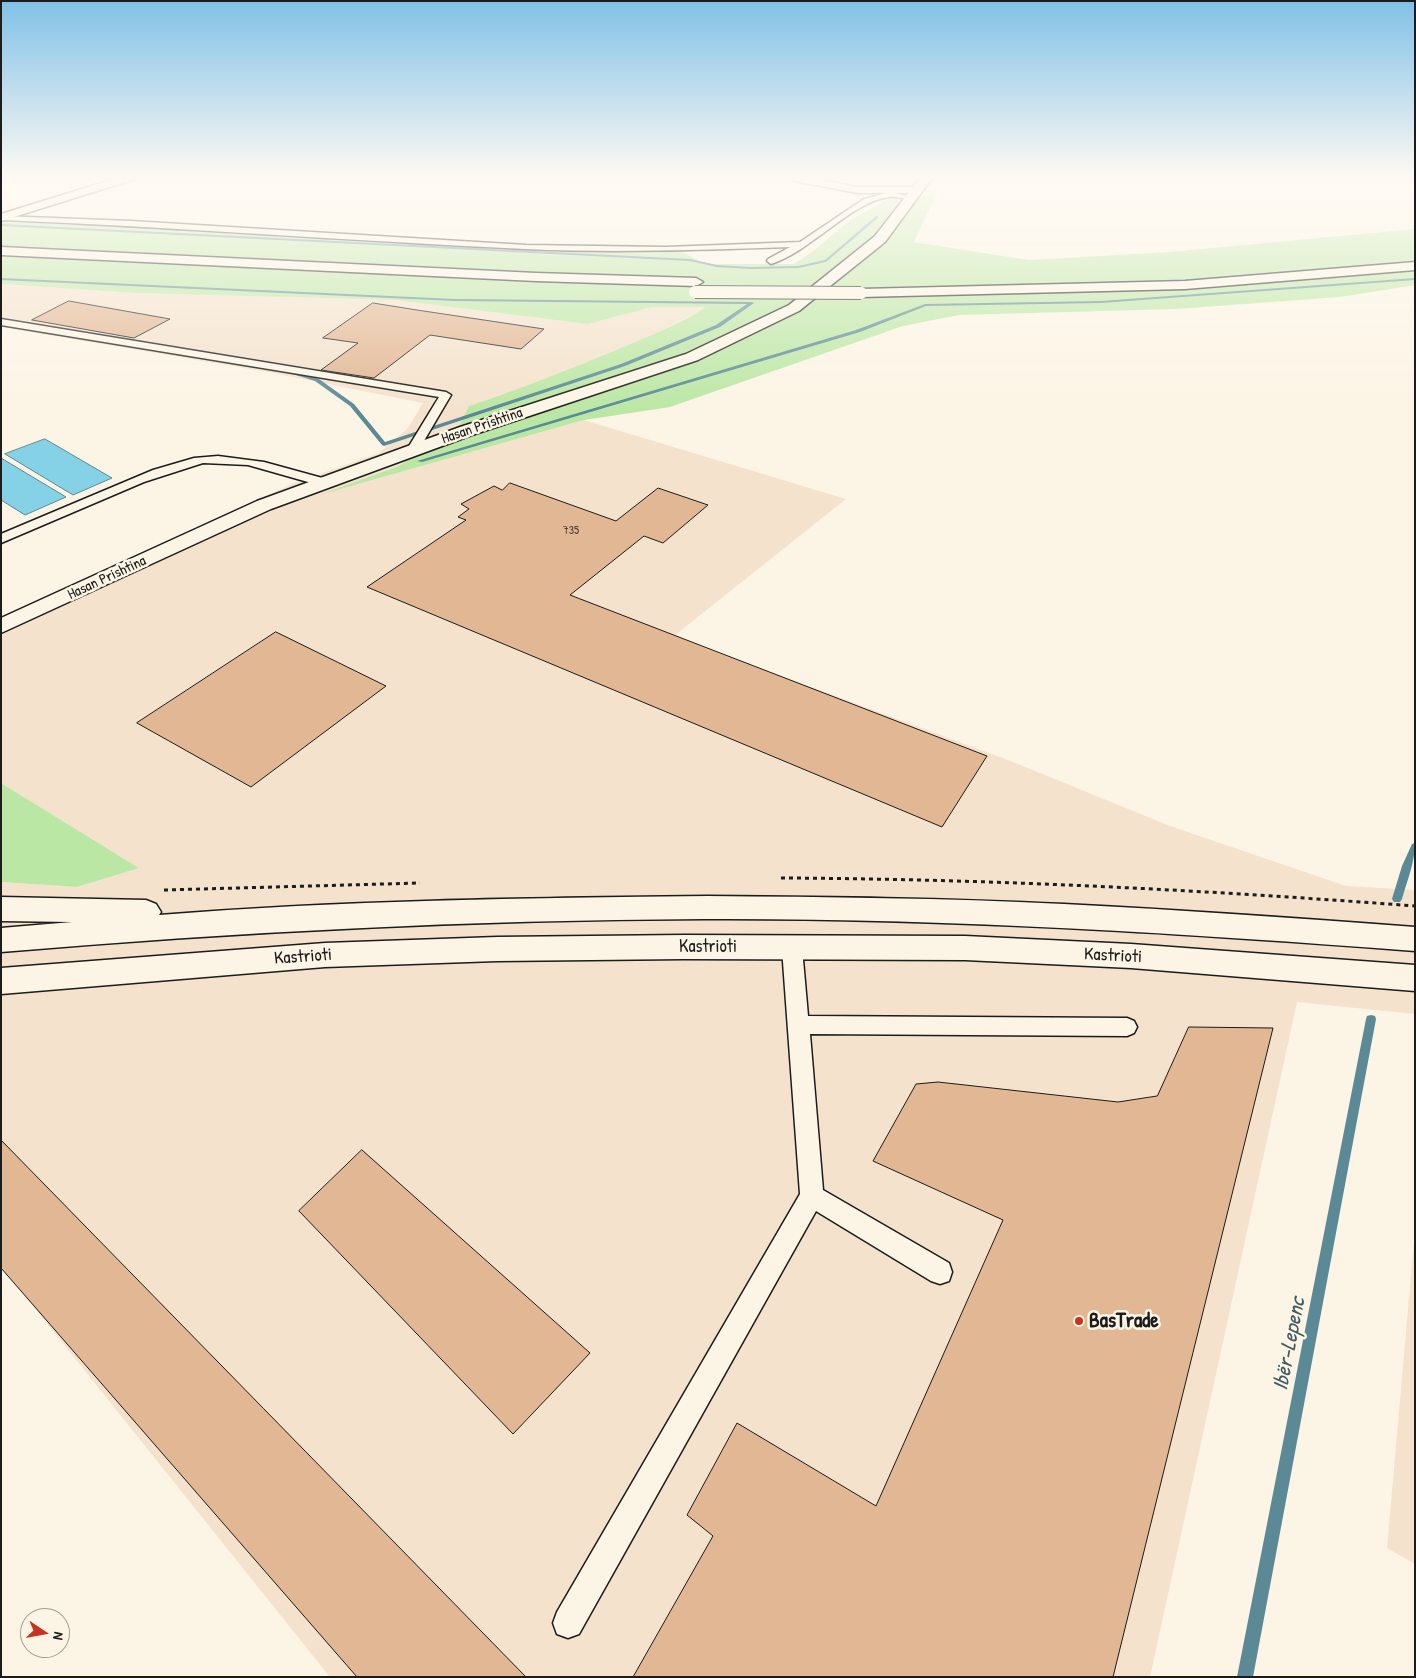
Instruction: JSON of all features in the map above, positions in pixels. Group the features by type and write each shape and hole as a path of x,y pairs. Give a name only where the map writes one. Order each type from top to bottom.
{"main road":[{"path":"112,256 526,276 696,287"},
{"name":"Hasan Prishtina","path":"1,626 264,504 412,451 692,357 794,308 858,256"},
{"path":"861,287 1154,275 1335,262 1381,256"},
{"path":"1,261 283,276 696,287 1185,285 1415,266"},
{"path":"1,940 144,928 330,916 683,906 961,910 1125,917 1415,939"},
{"path":"1,910 330,916"},
{"name":"Kastrioti","path":"1,981 325,955 498,949 792,948 1004,950 1302,968 1415,978"}],"lane":[{"path":"771,261 780,256"},
{"path":"1,322 446,395 412,451"},
{"path":"1,540 146,477 204,460 237,460 272,467 322,482"},
{"path":"568,1623 812,1196 792,948"},
{"path":"798,1026 1128,1027"},
{"path":"812,1196 940,1272"}],"shaded area":[{"path":"1,284 133,293 395,300 588,324 652,307 708,307 659,332 587,362 519,390 469,406 460,424 399,466 328,492 584,420 846,499 674,636 1008,760 1170,826 1346,886 1415,890 1415,1014 1297,1002 1150,1677 330,1677 1,1266 1,882 77,887 139,868 1,783 1,616 292,484 379,453 408,428 423,403 273,373 1,327"},
{"path":"1415,1230 1415,1564 1387,1548"}],"green space":[{"path":"1,256 691,256 706,264 794,264 805,256 1005,256 1029,260 1094,256 1415,256 1415,285 1340,297 1176,309 959,315 903,326 670,407 584,420 319,495 399,466 460,424 469,406 525,387 616,350 674,325 706,307 652,307 588,324 395,300 133,293 1,284"},
{"path":"1,783 139,868 77,887 1,882"}],"water":[{"path":"45,439 112,478 73,495 5,454"},
{"path":"1,458 66,497 25,515 1,500"}],"building":[{"path":"69,301 170,319 134,338 32,320"},
{"path":"373,303 544,329 521,349 430,335 374,378 321,370 358,343 323,338"},
{"path":"510,483 616,521 658,488 708,505 663,543 644,536 570,595 987,756 942,827 367,587 466,520 458,517 469,509 461,504 494,486 502,490"},
{"path":"276,632 386,686 251,787 137,723"},
{"name":"BasTrade","path":"1189,1027 1273,1028 1113,1677 633,1677 713,1536 687,1515 737,1423 876,1506 1003,1220 873,1161 916,1084 938,1082 1118,1102 1157,1096"},
{"path":"1,1140 526,1677 357,1677 1,1268"},
{"path":"362,1150 590,1353 513,1434 299,1211"}],"waterway":[{"path":"617,256 690,260 717,266 751,268 798,267 826,261 831,256"},
{"path":"1,279 455,300 752,303 718,326 623,365 384,444 352,405 317,380 288,371"},
{"path":"420,461 858,331 925,305 1101,302 1415,279"},
{"name":"Ibër-Lepenc","path":"1397,899 1406,866 1415,846"},
{"name":"Ibër-Lepenc","path":"1245,1677 1371,1019"}],"place":[{"name":"BasTrade","path":"1079,1321"}]}
